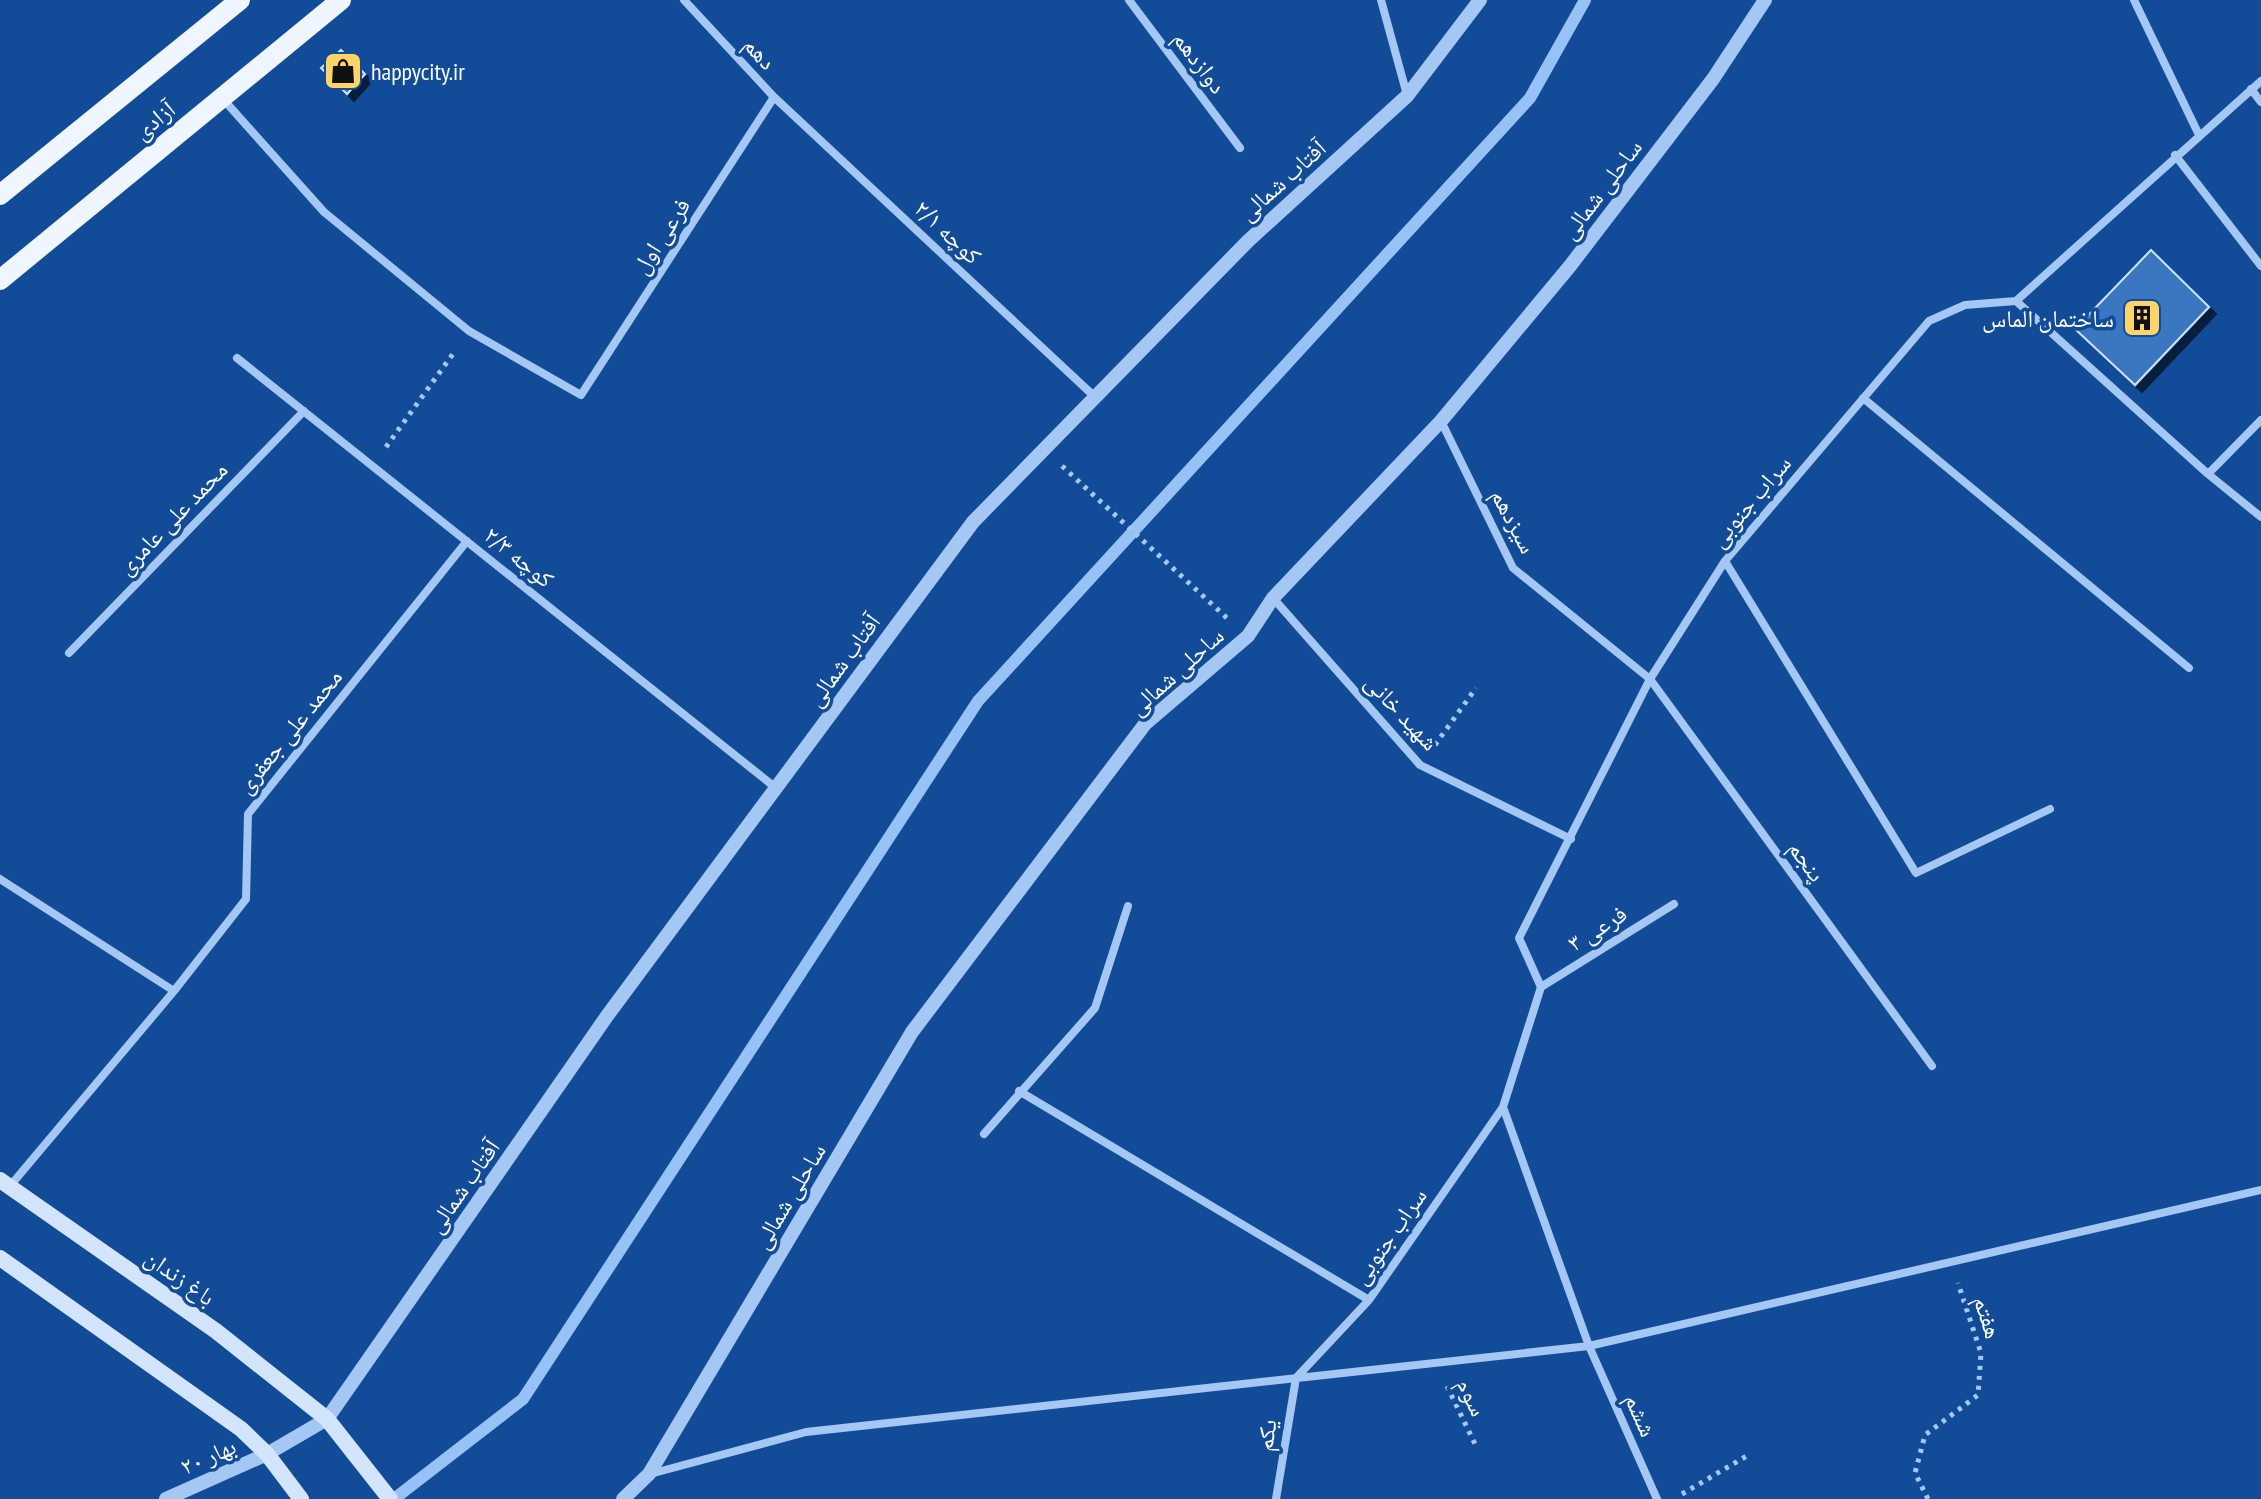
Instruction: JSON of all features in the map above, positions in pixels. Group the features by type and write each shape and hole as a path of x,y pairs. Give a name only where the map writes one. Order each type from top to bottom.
{"main road":[{"name":"آزادی","path":"0,195 240,0"},
{"name":"آزادی","path":"0,280 341,0"},
{"name":"باغ زندان","path":"5,1184 216,1331 327,1419 390,1499"},
{"path":"0,1258 169,1375 267,1454 298,1495"}],"street":[{"name":"دهم","path":"684,0 774,97"},
{"name":"دوازدهم","path":"1129,0 1240,148"},
{"path":"1381,0 1407,96"},
{"name":"آفتاب شمالی","path":"327,1419 607,1016 973,522 1248,241 1407,96 1480,0"},
{"name":"ساحلی شمالی","path":"623,1499 649,1474 912,1032 1145,724 1248,636 1273,598 1441,421 1580,253 1713,79 1765,0"},
{"path":"2134,0 2199,135"},
{"path":"2261,81 2016,301 2208,474 2261,516"},
{"path":"2251,89 2261,102"},
{"name":"فرعی اول","path":"469,331 581,395 774,97"},
{"name":"کوچه ۲/۱","path":"774,97 1095,397"},
{"path":"222,98 324,212 469,331"},
{"path":"2175,155 2261,266"},
{"name":"سراب جنوبی","path":"1296,1378 1369,1300 1503,1107 1541,987 1519,938 1650,679 1725,561 1929,321 1965,305 2016,301"},
{"name":"کوچه ۲/۳","path":"237,358 776,788"},
{"path":"1863,398 2189,668"},
{"name":"محمد علی عامری","path":"69,653 304,411"},
{"path":"2208,474 2261,420"},
{"name":"سیزدهم","path":"1441,421 1513,568 1650,679"},
{"name":"محمد علی جعفری","path":"5,1184 174,991 246,899 248,814 467,541"},
{"path":"1725,561 1916,873 2050,809"},
{"name":"شهید خانی","path":"1273,598 1420,765 1571,839"},
{"name":"پنجم","path":"1650,679 1932,1066"},
{"path":"0,879 174,991"},
{"name":"فرعی ۳","path":"1541,987 1674,904"},
{"path":"984,1134 1095,1008 1128,906"},
{"path":"1019,1091 1369,1300"},
{"path":"1503,1107 1589,1346"},
{"path":"649,1474 806,1432 1589,1346 2261,1190"},
{"name":"ششم","path":"1589,1346 1657,1499"},
{"name":"یکم","path":"1276,1499 1296,1378"},
{"name":"بهار ۲۰","path":"166,1499 267,1454 327,1419"}],"path":[{"path":"373,466 469,331"},
{"path":"1069,471 1207,600"},
{"path":"1420,765 1476,688"},
{"name":"هفتم","path":"1928,1499 1915,1473 1925,1435 1978,1395 1981,1353 1950,1260"},
{"name":"سوم","path":"1436,1363 1476,1446"},
{"path":"1673,1499 1750,1454"}],"building":[{"name":"happycity.ir","path":"341,50 365,74 347,94 321,68"},
{"name":"ساختمان الماس","path":"2151,250 2209,307 2135,385 2075,329"}],"waterway":[{"path":"394,1499 523,1399 978,701 1530,98 1585,0"}],"place":[{"name":"happycity.ir","path":"343,71"},
{"name":"ساختمان الماس","path":"2142,318"}]}
